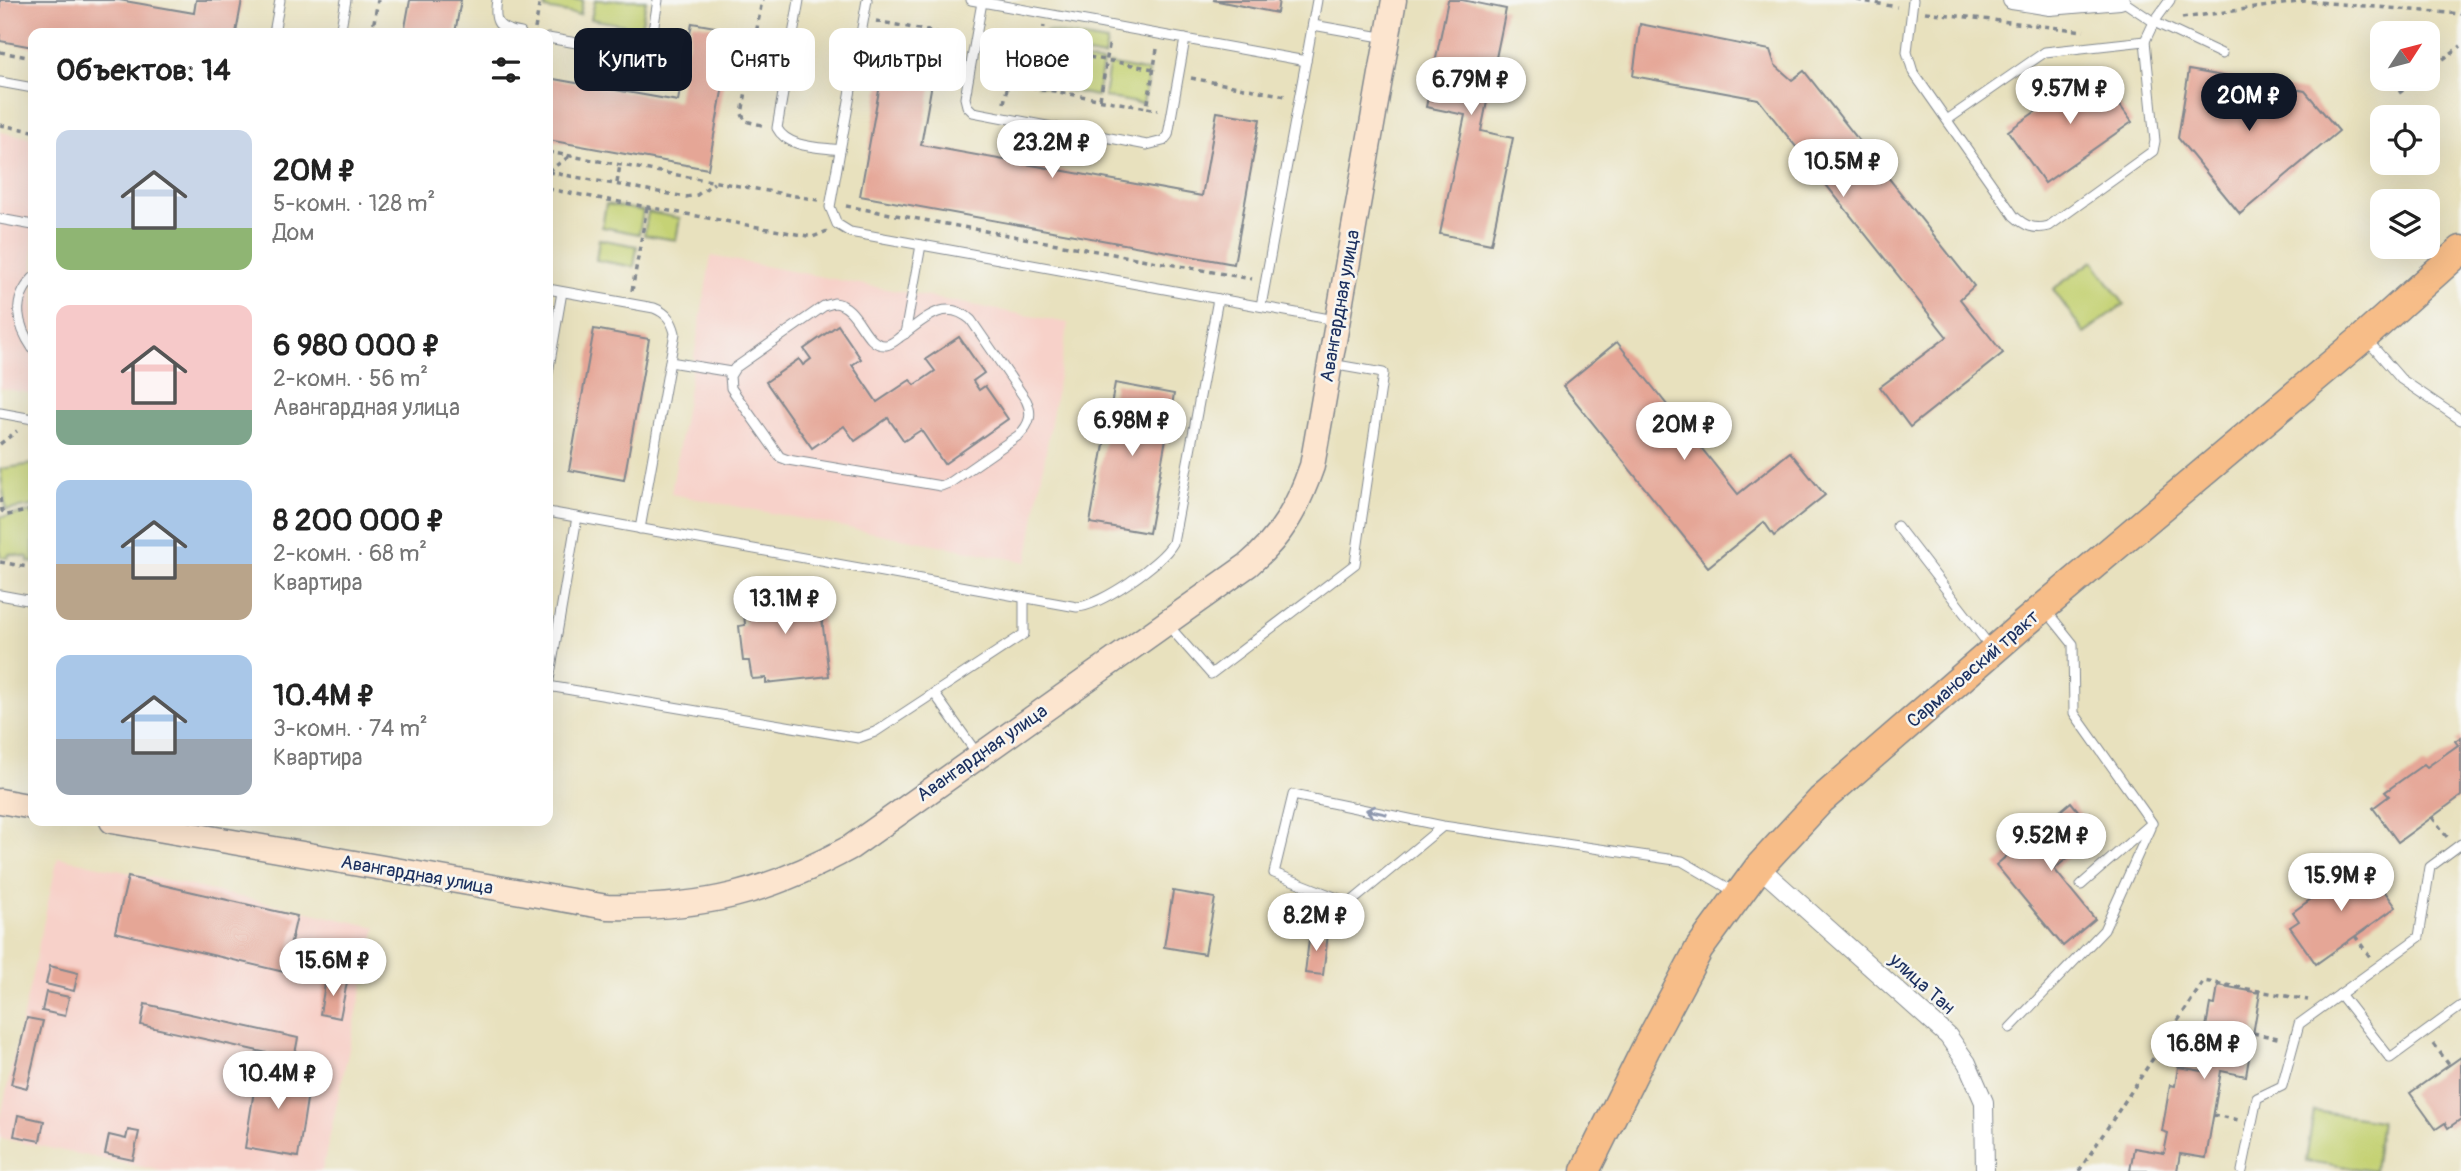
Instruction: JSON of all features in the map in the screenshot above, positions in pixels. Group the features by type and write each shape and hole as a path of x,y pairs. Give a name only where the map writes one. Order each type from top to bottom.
{"main road":[{"name":"Сармановский тракт","path":"1585,1171 1699,949 1759,867 1821,800 2364,337 2461,250"}],"street":[{"name":"Авангардная улица","path":"139,826 607,907 651,908 727,898 811,869 851,846 1248,565 1272,542 1290,518 1301,499 1312,466 1394,0"},
{"path":"2012,0 2045,3 2120,0"},
{"path":"0,801 28,806"},
{"name":"улица Тан","path":"1759,867 1948,1036 1967,1063 1984,1102 1985,1171"}],"lane":[{"path":"275,28 280,0"},
{"path":"341,28 346,0"},
{"path":"497,0 494,14 503,28"},
{"path":"553,39 639,54 651,43 658,0"},
{"path":"799,0 777,128 781,135 791,141 840,150"},
{"path":"867,0 831,203 832,216 837,224 850,232 1338,320"},
{"path":"971,0 1306,61"},
{"path":"1261,306 1317,0"},
{"path":"1913,0 1907,47 1908,61 1913,72 2021,223 2031,228 2049,226 2153,151 2155,141 2145,41 2154,22 2170,0"},
{"path":"2120,0 2154,22 2222,54"},
{"path":"982,2 965,98 967,106 973,112 1001,118 1156,144 1168,135 1185,39"},
{"path":"1313,25 1388,38"},
{"path":"1947,120 2045,52 2145,41"},
{"path":"0,82 28,87"},
{"path":"0,219 28,224"},
{"path":"905,334 921,245"},
{"path":"28,284 18,309 20,327 28,341"},
{"path":"553,290 660,310 670,320 675,333 640,529"},
{"path":"553,344 562,292"},
{"path":"553,513 1077,607 1095,604 1157,562 1169,549 1175,537 1218,299"},
{"path":"840,303 850,309 877,344 891,344 905,334 937,312 952,309 964,314 971,320 1026,400 1030,412 1027,427 1019,435 942,486 780,457 731,388 729,380 732,372 829,304 840,303"},
{"path":"2364,337 2401,379 2461,420"},
{"path":"670,362 732,372"},
{"path":"1166,623 1211,674 1355,564 1383,373 1330,364"},
{"path":"0,413 28,418"},
{"path":"553,657 577,517"},
{"path":"1897,526 1993,651"},
{"path":"0,595 28,600"},
{"path":"553,687 858,738 875,732 1024,634 1024,598"},
{"path":"2043,608 2073,644 2074,713 2152,823"},
{"path":"934,694 979,756"},
{"path":"1443,826 1350,903 1274,873 1293,795 1443,826 1682,861 1739,895"},
{"path":"2081,885 2152,823"},
{"path":"2011,1028 2104,930 2152,823"},
{"path":"2242,1171 2257,1098 2282,1086 2299,1024 2419,937 2430,867 2458,846"},
{"path":"2340,994 2390,1058 2461,1006"}],"path":[{"path":"374,28 379,0"},
{"path":"535,28 540,0"},
{"path":"762,0 742,114 748,122 777,128"},
{"path":"2154,22 2305,1 2461,14"},
{"path":"1044,28 1047,13"},
{"path":"863,19 975,39"},
{"path":"1100,99 1110,40"},
{"path":"2440,61 2461,46"},
{"path":"1147,108 1157,49"},
{"path":"0,52 28,57"},
{"path":"1093,57 1154,69"},
{"path":"1178,76 1299,98"},
{"path":"1001,118 1008,91"},
{"path":"1055,91 1172,112"},
{"path":"0,125 28,130"},
{"path":"553,153 1267,282"},
{"path":"553,168 570,156"},
{"path":"617,184 620,165"},
{"path":"553,172 692,197 715,182"},
{"path":"553,190 813,237 837,224"},
{"path":"630,304 647,207"},
{"path":"0,498 1,510 7,514 28,511"},
{"path":"0,562 28,567"},
{"path":"2432,817 2458,846"},
{"path":"2355,936 2378,967"},
{"path":"2079,1171 2204,981 2327,1003"},
{"path":"2425,1032 2449,1065"},
{"path":"2253,1033 2294,1041"},
{"path":"2213,1115 2252,1122"}],"shaded area":[{"path":"0,132 28,137 28,393 0,388"},
{"path":"711,256 1068,323 1027,562 671,494"},
{"path":"58,857 376,927 322,1171 161,1171 0,1138 0,1120"}],"green space":[{"path":"547,0 583,0 580,15 545,9"},
{"path":"595,0 646,0 641,28 591,19"},
{"path":"1093,39 1107,42 1104,57 1093,55"},
{"path":"1093,61 1103,63 1097,96 1070,91 1093,91"},
{"path":"1109,64 1149,72 1143,104 1104,97"},
{"path":"606,204 643,211 639,234 602,227"},
{"path":"648,212 680,218 676,240 644,235"},
{"path":"599,239 637,246 634,267 596,260"},
{"path":"2093,261 2124,304 2084,333 2053,289"},
{"path":"28,465 28,507 6,510 0,469"},
{"path":"28,513 28,557 9,554 8,558 0,557 0,517"},
{"path":"2314,1111 2381,1121 2374,1171 2306,1161"}],"building":[{"path":"0,0 119,0 194,13 196,0 242,0 237,28 28,28 28,46 0,41"},
{"path":"410,0 461,0 456,28 405,28"},
{"path":"1213,0 1279,0 1277,13"},
{"path":"1448,0 1462,0 1506,9 1481,131 1513,138 1491,244 1440,234 1465,115 1426,107"},
{"path":"692,23 721,28 706,28 706,91 722,91 708,169 553,141 553,79 574,83 574,91 621,91 678,101 680,91 692,91"},
{"path":"1640,24 1770,50 1775,65 1792,80 1804,71 1974,286 1960,299 2003,353 1910,427 1880,387 1947,337 1758,99 1633,76"},
{"path":"2094,70 2132,122 2045,183 2008,131"},
{"path":"2189,70 2305,91 2339,131 2240,214 2178,138"},
{"path":"879,91 931,91 921,145 1202,196 1217,112 1260,119 1234,264 860,196"},
{"path":"838,325 861,359 852,365 877,402 910,380 915,385 935,371 926,359 959,337 984,373 973,381 979,390 985,386 1008,419 944,464 921,430 904,441 888,418 855,441 844,426 812,448 766,382 799,359 803,365 811,359 804,349"},
{"path":"594,329 649,339 624,480 569,470"},
{"path":"1617,342 1738,494 1790,452 1825,495 1774,536 1764,522 1708,567 1563,386"},
{"path":"1115,383 1174,394 1149,533 1090,523"},
{"path":"818,586 829,676 766,683 766,678 752,679 749,661 743,661 739,626 745,625 743,599 758,597 757,594"},
{"path":"2461,737 2461,796 2398,842 2373,808 2389,796 2385,792 2424,764 2427,767 2458,745 2455,741"},
{"path":"2071,802 2097,834 2054,869 2095,919 2063,946 1996,865"},
{"path":"2356,867 2362,875 2369,870 2396,907 2316,964 2290,927 2299,921 2293,912"},
{"path":"128,877 297,916 284,972 115,932"},
{"path":"1173,891 1215,898 1205,954 1164,947"},
{"path":"1310,931 1328,934 1323,975 1305,973"},
{"path":"50,966 78,973 74,991 46,984"},
{"path":"326,978 347,982 340,1018 320,1014"},
{"path":"2218,985 2260,993 2246,1076 2221,1071 2206,1158 2180,1154 2177,1171 2130,1171 2134,1148 2164,1153 2168,1133 2162,1131 2170,1085 2175,1086 2178,1067 2203,1071 2207,1052 2202,1051 2210,1004 2215,1005"},
{"path":"46,992 69,997 65,1016 42,1011"},
{"path":"145,1004 298,1038 294,1059 141,1025"},
{"path":"27,1018 43,1021 27,1088 11,1084"},
{"path":"2461,1057 2461,1119 2448,1128 2445,1123 2436,1129 2410,1093"},
{"path":"258,1065 311,1074 298,1157 245,1148"},
{"path":"18,1115 44,1121 40,1141 14,1136"},
{"path":"128,1130 139,1132 133,1160 105,1154 109,1135 126,1139"}]}
